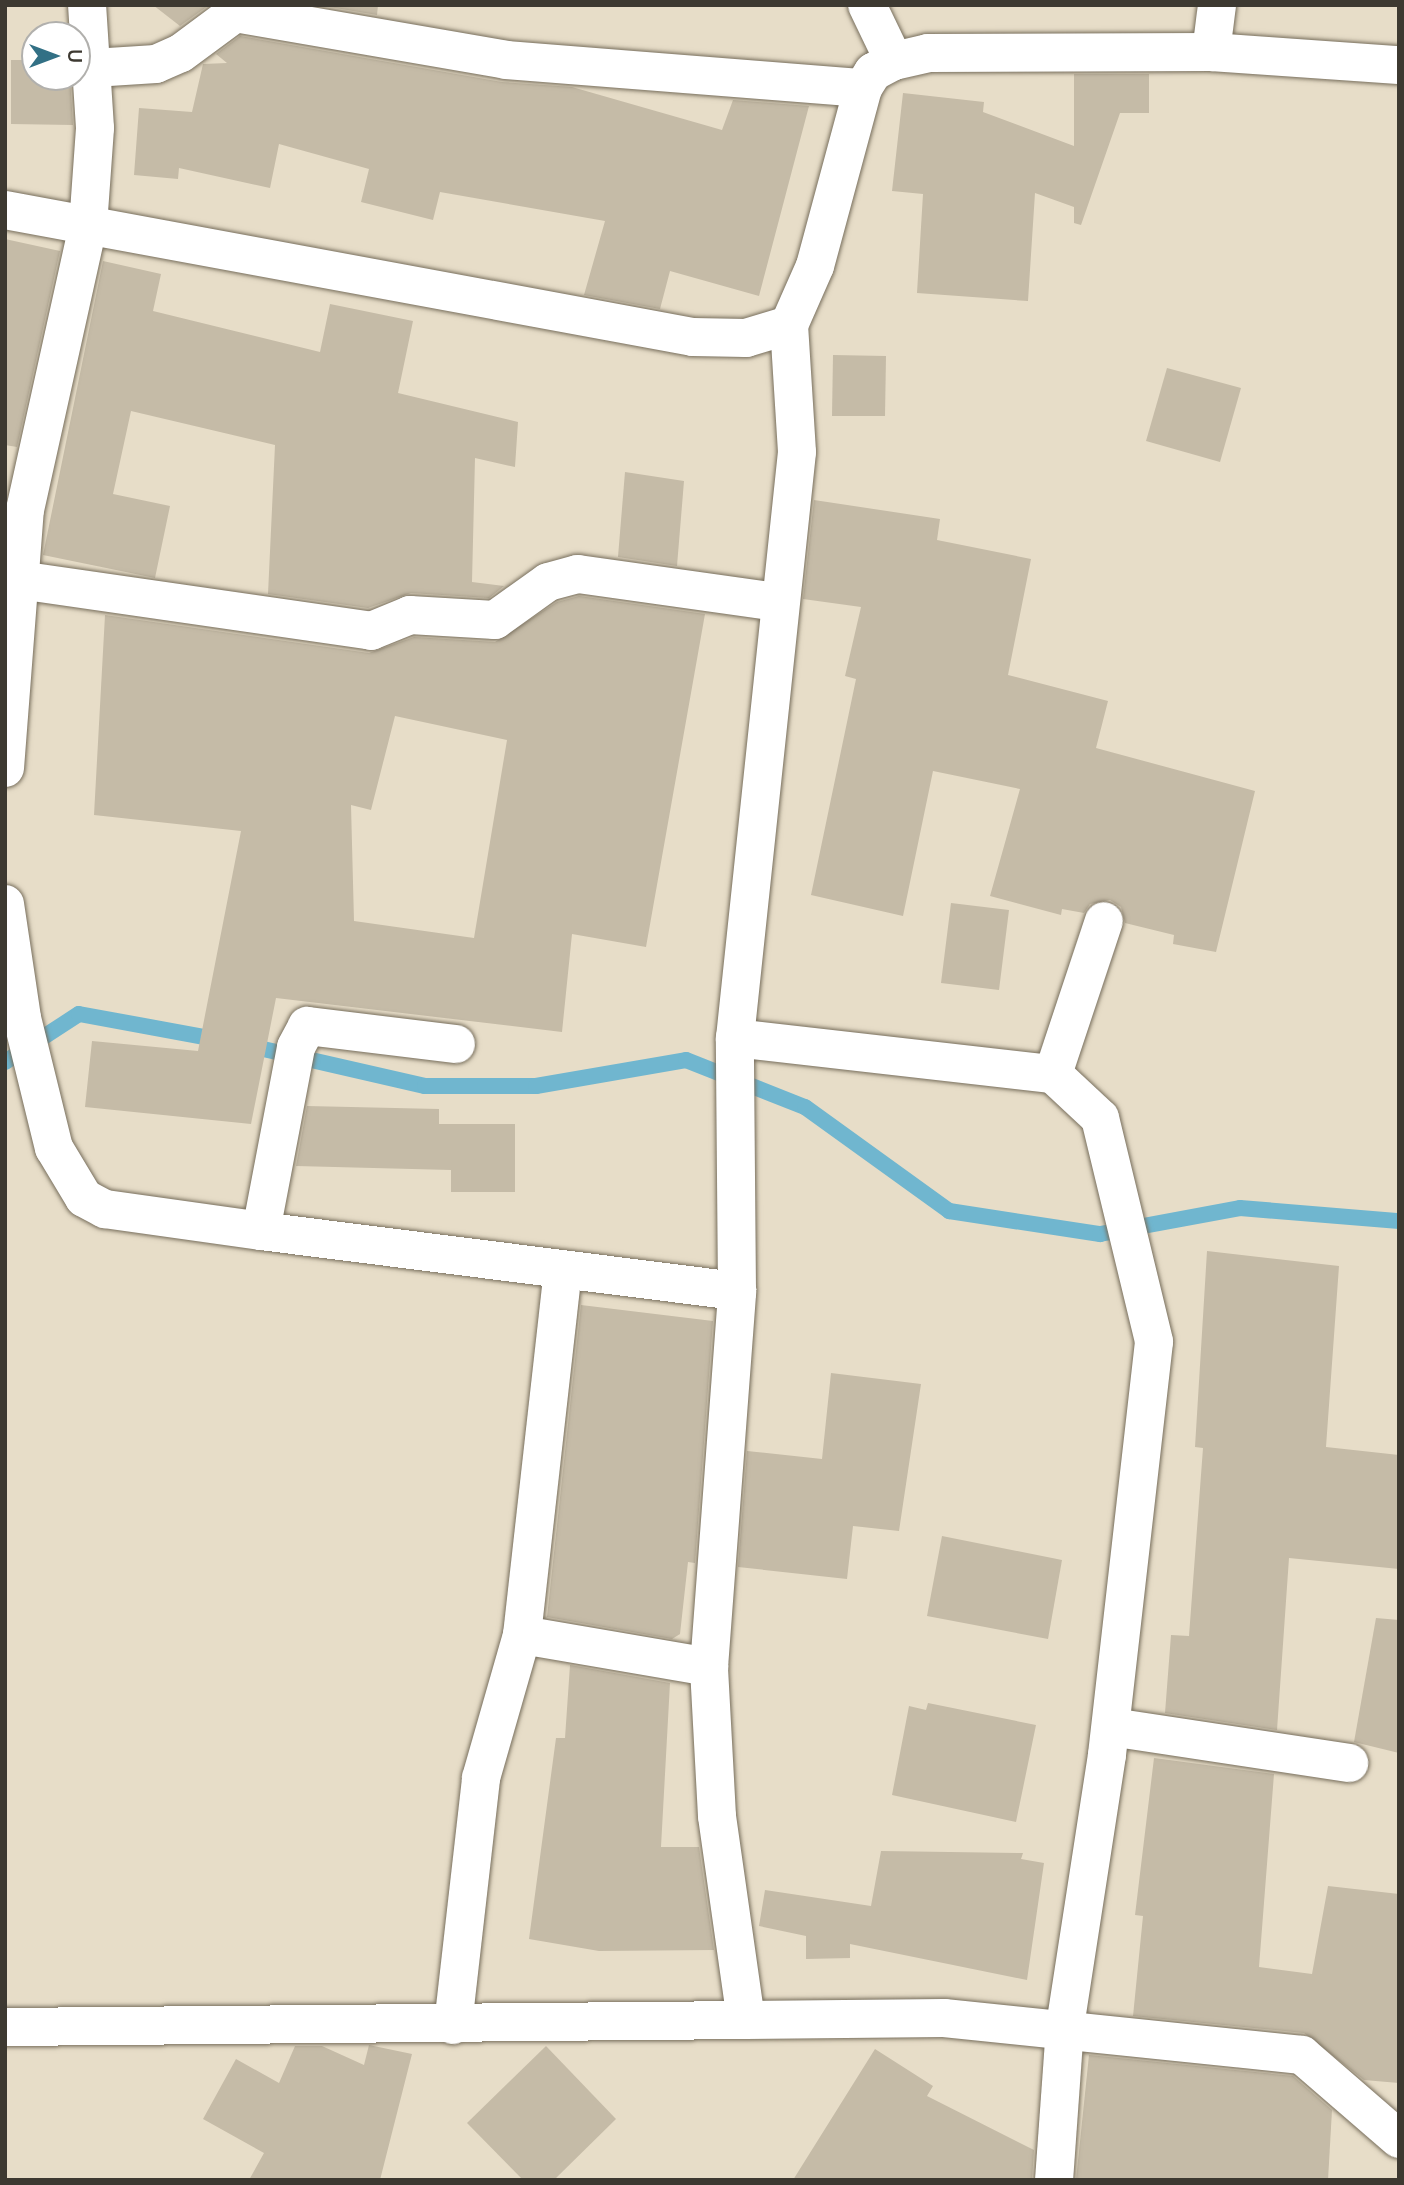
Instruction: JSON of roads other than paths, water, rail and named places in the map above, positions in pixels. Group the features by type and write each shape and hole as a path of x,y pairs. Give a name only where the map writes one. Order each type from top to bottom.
{"street":[{"path":"5,768 25,510 88,226 93,68 87,5"},
{"path":"867,5 894,61"},
{"path":"1211,52 1217,5"},
{"path":"93,68 156,64 181,54 235,13 506,60 863,88"},
{"path":"746,2020 717,1816 709,1667 737,1291 735,1047 777,602 797,452 789,325 816,266 863,88 873,72 894,61 928,54 1211,52 1399,65"},
{"path":"5,211 693,338 746,338 789,325"},
{"path":"19,580 371,631 410,615 495,620 548,582 579,574 777,602"},
{"path":"5,904 22,1018 34,1070 64,1174 84,1198 106,1209 261,1231 417,1246 563,1270 737,1291"},
{"path":"1053,1074 1104,921"},
{"path":"261,1231 294,1057 307,1026 321,1023 456,1044"},
{"path":"735,1047 1053,1074 1100,1118 1154,1342 1111,1727 1065,2027 1054,2180"},
{"path":"453,2025 481,1779 522,1635 563,1270"},
{"path":"522,1635 709,1667"},
{"path":"1111,1727 1349,1763"},
{"path":"5,2027 453,2025 944,2018 1065,2027 1302,2055 1399,2139"}],"waterway":[{"path":"5,1062 79,1014 220,1040"},
{"path":"246,1045 425,1086 536,1086 686,1060 805,1107 949,1211 1100,1234 1240,1208 1399,1221"}]}
